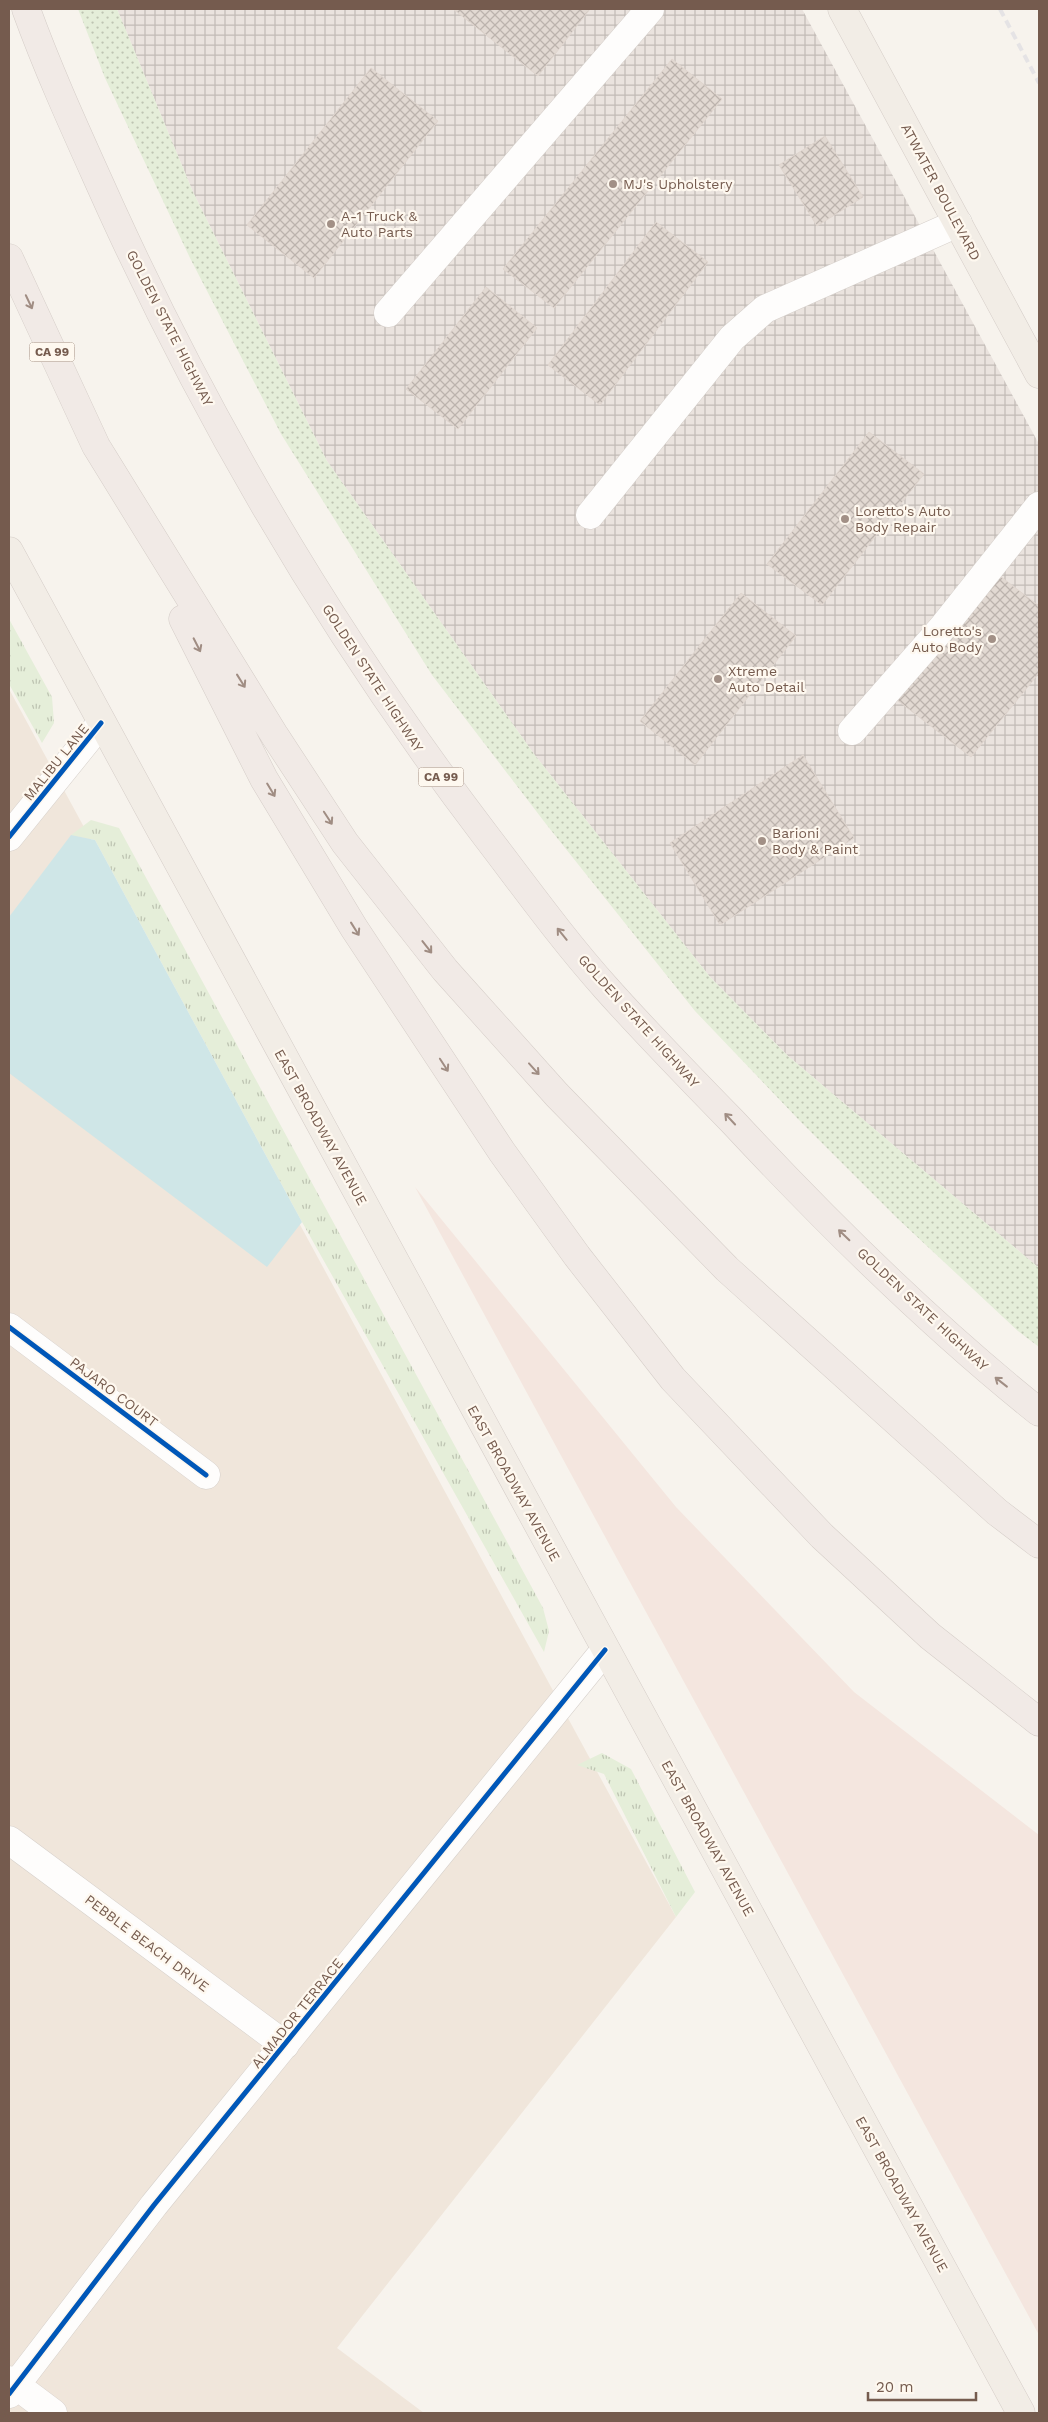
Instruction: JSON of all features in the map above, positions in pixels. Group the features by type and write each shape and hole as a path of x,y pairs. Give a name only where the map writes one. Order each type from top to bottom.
{"highway":[{"name":"GOLDEN STATE HIGHWAY","path":"26,9 45,63 144,282 234,454 321,598 421,751 523,886 605,987 783,1176 992,1375 1039,1412"},
{"name":"CA 99","path":"9,258 96,446 275,736 345,843 445,970 558,1095 727,1268 982,1499 1039,1544"},
{"path":"96,446 264,779 354,928 502,1152 577,1256 673,1379 822,1536 930,1636 1039,1722"}],"main road":[{"name":"ATWATER BOULEVARD","path":"842,9 1039,374"},
{"name":"EAST BROADWAY AVENUE","path":"9,551 1021,2413"}],"street":[{"path":"388,313 650,9"},
{"path":"590,515 732,338 765,309 958,223"},
{"path":"852,731 943,627 1039,506"},
{"name":"MALIBU LANE","path":"9,838 101,723"},
{"name":"PAJARO COURT","path":"9,1327 206,1475"},
{"name":"ALMADOR TERRACE","path":"11,2387 154,2205 606,1650"},
{"name":"PEBBLE BEACH DRIVE","path":"9,1840 285,2045"},
{"path":"11,2387 53,2413"}],"shaded area":[{"path":"117,9 802,9 1039,444 1039,1268 788,1056 710,977 534,754 327,461 193,192"},
{"path":"9,689 676,1917 337,2348 424,2413 9,2413"},
{"path":"71,835 95,840 302,1222 267,1267 9,1073 9,917"},
{"path":"415,1187 676,1507 854,1692 1039,1835 1039,2335"}],"green space":[{"path":"78,9 117,9 193,192 327,461 534,754 710,977 788,1056 1039,1268 1039,1347 1018,1331 898,1219 798,1119 695,1011 546,824 432,675 281,434 190,258 105,78"},
{"path":"9,619 52,697 54,723 42,743 9,684"},
{"path":"91,820 119,828 543,1608 549,1631 544,1652 302,1222 95,840 71,835"},
{"path":"602,1753 631,1769 695,1892 676,1917 604,1774 577,1765"}],"building":[{"path":"453,9 590,9 538,76"},
{"name":"MJ's Upholstery","path":"672,59 722,99 554,308 503,269"},
{"path":"371,68 438,121 314,278 247,225"},
{"path":"825,136 863,197 817,226 779,165"},
{"path":"656,222 708,262 600,405 548,365"},
{"path":"486,287 537,328 458,429 406,389"},
{"name":"Loretto's Auto Body Repair","path":"869,432 924,474 822,605 767,564"},
{"name":"Loretto's Auto Body","path":"996,573 1039,606 1039,673 971,757 897,700"},
{"name":"Xtreme Auto Detail","path":"741,593 796,636 695,765 640,721"},
{"name":"Barioni Body & Paint","path":"803,755 854,838 720,925 670,843"}],"railway":[{"path":"1000,9 1039,83"}],"cycle path":[{"path":"9,837 101,723"},
{"path":"9,1327 206,1475"},
{"path":"9,2394 154,2205 605,1650"}],"place":[{"name":"MJ's Upholstery","path":"613,184"},
{"name":"A-1 Truck & Auto Parts","path":"331,224"},
{"name":"Loretto's Auto Body Repair","path":"845,519"},
{"name":"Loretto's Auto Body","path":"992,639"},
{"name":"Xtreme Auto Detail","path":"718,679"},
{"name":"Barioni Body & Paint","path":"762,841"}]}
